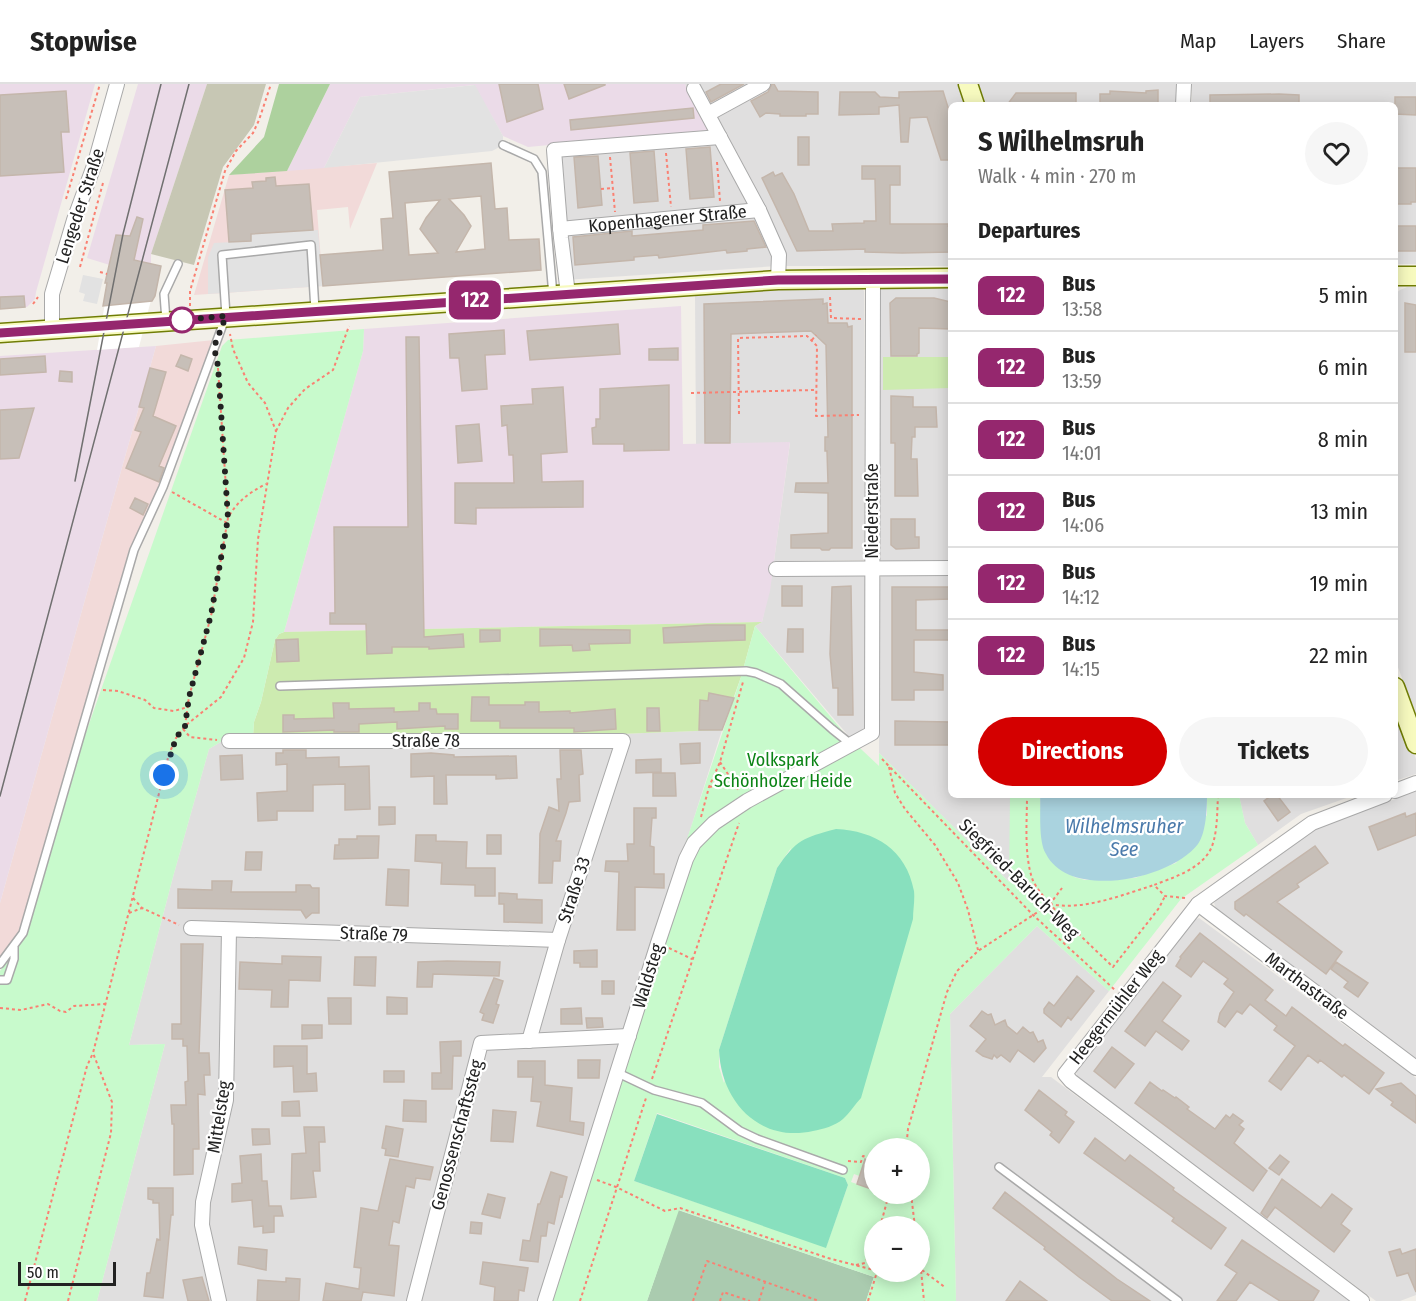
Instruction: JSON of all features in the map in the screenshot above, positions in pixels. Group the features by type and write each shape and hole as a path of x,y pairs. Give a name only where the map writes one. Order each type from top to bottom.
{"main road":[{"path":"968,84 974,102"},
{"path":"1398,276 1416,276"},
{"path":"0,333 166,321 188,308 226,316 778,280 948,279"},
{"path":"1398,695 1416,744"}],"street":[{"name":"Lengeder Straße","path":"52,329 52,294 74,220 95,163 117,84"},
{"path":"708,114 763,84"},
{"path":"1183,102 1184,84"},
{"name":"Kopenhagener Straße","path":"553,227 759,210 694,89"},
{"path":"560,294 553,227 554,150 718,137"},
{"path":"759,210 779,255 778,280"},
{"name":"Niederstraße","path":"858,742 872,734 873,279"},
{"path":"776,569 948,568"},
{"name":"Straße 78","path":"229,741 623,741"},
{"name":"Straße 33","path":"529,1041 558,940 623,741"},
{"name":"Waldsteg","path":"545,1301 658,943 686,859 694,843 714,823 747,801 858,742"},
{"path":"1398,790 1416,783"},
{"name":"Heegermühler Weg","path":"1362,1301 1071,1081 1065,1074 1193,901 1312,823 1377,798"},
{"name":"Marthastraße","path":"1193,901 1416,1068"},
{"name":"Straße 79","path":"190,928 558,940"},
{"name":"Mittelsteg","path":"219,1301 202,1225 203,1202 226,1100 230,930"},
{"name":"Genossenschaftssteg","path":"414,1301 481,1043 629,1036"}],"lane":[{"path":"503,145 534,159 542,172 553,227"},
{"path":"0,964 23,933 134,550 163,487 226,316 222,255 311,245 315,310"},
{"path":"166,321 164,294 178,264"},
{"path":"280,686 746,671 781,684 832,729 858,742"},
{"path":"0,980 7,980 14,959 14,947"},
{"path":"618,1073 649,1088 702,1103 741,1131 757,1139 843,1170"},
{"path":"999,1167 1178,1301"}],"path":[{"path":"188,308 190,291 225,171 236,151 253,133 271,84"},
{"path":"718,137 721,213"},
{"path":"664,141 672,218"},
{"path":"609,145 616,223"},
{"path":"713,180 718,180"},
{"path":"601,189 613,188"},
{"path":"100,272 107,274"},
{"path":"828,323 831,318 830,297"},
{"path":"25,1301 87,1066 93,1053 169,754 184,727 221,697 244,658 253,622 258,539 276,431 288,408 306,389 333,370 349,326 350,307"},
{"path":"226,316 233,349 248,383 265,404 276,431"},
{"path":"831,318 861,319"},
{"path":"812,340 816,335"},
{"path":"739,414 738,338 807,336 817,346 816,416 862,415"},
{"path":"214,347 218,366 228,518 213,606 184,727 190,738 229,741"},
{"path":"691,393 816,390"},
{"path":"228,518 234,507 246,495 266,484"},
{"path":"163,487 227,523"},
{"path":"694,843 746,671"},
{"path":"94,686 107,692 118,691 145,700 154,708 174,711 188,707"},
{"name":"Siegfried-Baruch-Weg","path":"882,759 1033,915 1115,990"},
{"path":"720,762 733,784 747,801"},
{"path":"890,767 895,793 940,853 958,883 968,910 978,951"},
{"path":"710,787 733,784"},
{"path":"1027,798 1028,854 1032,880 1050,904 1113,967 1159,908 1165,896"},
{"path":"1050,904 1065,907 1114,897 1185,873 1208,855 1215,835 1218,798"},
{"path":"580,1301 616,1187 739,823"},
{"path":"1154,885 1165,896 1193,901"},
{"path":"907,1138 947,992 957,971 978,951 1050,904 1062,888"},
{"path":"133,898 142,908 190,928"},
{"path":"129,913 142,908"},
{"path":"658,943 692,959"},
{"path":"0,1008 21,1010 48,1004 66,1012 74,1006 105,1004"},
{"path":"68,1301 111,1133 112,1102 93,1053"},
{"path":"843,1170 847,1160 861,1162 864,1156"},
{"path":"586,1176 616,1187 665,1211 680,1208 864,1268"},
{"path":"693,1301 707,1261 819,1301"},
{"path":"853,1266 864,1263"},
{"path":"930,1276 946,1288"},
{"path":"759,1301 765,1282"},
{"path":"868,1301 873,1282"},
{"path":"922,1282 924,1301"},
{"path":"720,1301 723,1292 750,1301"}],"shaded area":[{"path":"0,84 95,84 35,299 27,307 0,309"},
{"path":"138,84 207,84 151,254 151,300 113,266 87,258"},
{"path":"207,84 266,84 254,125 223,167 194,265 151,254"},
{"path":"330,84 685,84 709,130 528,147 503,136 474,85 360,97 324,168 287,171"},
{"path":"685,84 960,84 966,102 948,102 948,266 778,266 564,280 560,278 557,271 548,146 709,130"},
{"path":"976,84 1176,84 1176,102 982,102"},
{"path":"1192,84 1416,84 1416,264 1398,264 1398,102 1192,102"},
{"path":"475,85 503,136 503,145 492,151 324,168 360,97"},
{"path":"377,163 350,229 348,207 317,210 323,286 194,295 229,175"},
{"path":"318,230 323,286 208,294 208,257 214,243 251,241 251,234"},
{"path":"83,275 103,279 97,304 83,301 85,294 79,292"},
{"path":"1416,287 1416,715 1398,667 1398,292"},
{"path":"862,288 864,291 865,560 774,561 790,443 696,444 695,296 703,290"},
{"path":"879,288 948,288 948,561 882,562 878,559"},
{"path":"681,306 683,444 790,442 770,591 762,622 284,632 363,351 364,329"},
{"path":"214,340 158,495 130,547 21,932 0,960 0,903 156,346"},
{"path":"156,346 0,903 0,356"},
{"path":"948,574 948,798 1010,798 1010,883 879,753 879,580 882,575"},
{"path":"772,575 866,575 866,726 852,740 755,626 762,622"},
{"path":"1398,713 1416,759 1416,774 1398,780"},
{"path":"722,730 540,1301 97,1301 165,1044 129,1045 209,749 232,735 568,736"},
{"path":"1416,791 1416,1059 1216,909 1214,903 1316,829"},
{"path":"1240,798 1346,798 1301,814 1258,845 1245,823"},
{"path":"1199,918 1416,1078 1416,1295 1400,1301 1376,1301 1077,1078 1076,1070 1194,920"},
{"path":"1037,926 1109,991 1042,1077 1051,1077 1350,1301 956,1301 950,1014"}],"green space":[{"path":"279,84 330,84 287,171 229,175 264,137"},
{"path":"364,329 363,351 284,632 279,634 275,640 261,702 254,722 253,736 232,735 209,749 173,877 129,1045 165,1044 97,1301 0,1301 0,971 26,935 76,761 222,346 228,340"},
{"path":"883,357 948,357 948,388 883,390"},
{"path":"762,622 755,626 741,677 722,730 568,736 466,734 253,736 254,722 261,702 275,640 279,634 284,632"},
{"name":"Volkspark Schönholzer Heide","path":"755,626 845,734 879,766 879,753 1009,882 1010,798 1040,798 1043,845 1074,877 1085,880 1135,878 1176,863 1207,815 1207,798 1240,798 1245,823 1258,845 1181,899 1109,991 1037,926 950,1014 956,1301 866,1301 872,1282 930,1282 930,1216 864,1216 864,1274 679,1210 647,1301 551,1301 677,869 741,677","holes":["791,848 724,1083 719,1067 719,1050 777,868","657,1113 845,1178 848,1185 826,1247 634,1181"]},
{"path":"836,829 876,838 896,853 910,876 914,891 913,919 861,1098 843,1119 829,1127 794,1133 776,1131 760,1124 736,1102 721,1069 719,1050 777,868 790,851 802,841"},
{"path":"657,1114 845,1178 848,1185 826,1248 634,1181"},
{"path":"678,1210 864,1274 864,1282 872,1282 866,1301 647,1301"}],"water":[{"name":"Wilhelmsruher See","path":"1040,798 1207,798 1204,827 1198,844 1185,856 1167,867 1145,875 1121,880 1098,881 1076,877 1058,868 1046,854 1041,834"}],"pier":[{"path":"151,300 139,347 97,350 105,303"}],"building":[{"path":"499,84 538,84 543,109 507,122"},
{"path":"564,84 605,84 605,85 569,99"},
{"path":"721,84 744,84 711,102 706,92"},
{"path":"772,84 778,91 818,92 818,114 780,116 780,114 766,113 760,117 751,101 768,92"},
{"path":"1158,90 1158,102 1100,102 1100,94 1110,94 1110,91 1146,93 1146,91"},
{"path":"66,91 69,132 61,132 64,172 0,176 0,95"},
{"path":"943,91 948,107 948,160 941,160 927,117 910,118 908,142 901,142 899,105 879,107 879,114 839,115 840,92 875,92 880,97 899,98 899,92"},
{"path":"1016,93 1076,93 1076,102 1009,102"},
{"path":"1210,95 1299,95 1299,102 1210,102"},
{"path":"1395,97 1416,97 1416,115 1398,114 1398,102 1395,102"},
{"path":"693,108 694,118 571,130 570,120"},
{"path":"798,137 809,137 809,165 798,165"},
{"path":"710,147 714,197 690,199 686,149"},
{"path":"654,151 658,201 634,203 630,153"},
{"path":"598,156 602,205 578,208 574,157"},
{"path":"491,163 495,209 507,208 509,240 539,239 541,270 323,286 320,255 383,250 381,219 393,218 389,172","holes":["481,196 485,249 456,252 471,226 449,199","440,200 420,229 438,253 409,255 405,203"]},
{"path":"862,166 900,166 900,185 890,185 890,224 948,224 948,252 865,252 865,249 797,251 762,178 773,172 775,176 782,173 794,194 809,231 833,231 832,224 876,221 875,179 862,179"},
{"path":"1398,168 1416,168 1416,202 1411,202 1411,204 1398,204"},
{"path":"275,177 276,186 309,184 313,230 251,234 251,241 229,242 225,190 253,188 252,182 266,181 266,178"},
{"path":"137,217 143,219 134,260 161,266 155,296 152,301 103,306 107,283 105,283 116,235 130,236"},
{"path":"754,221 766,247 727,253 726,250 659,258 658,255 634,257 634,260 575,265 573,237 632,231 632,236 703,230 703,225"},
{"path":"1398,226 1416,226 1416,251 1398,251"},
{"path":"24,296 25,307 0,309 0,297"},
{"path":"896,298 934,298 948,301 948,329 919,328 917,356 891,356 890,303"},
{"path":"823,299 823,304 827,303 828,323 847,323 848,327 852,326 852,548 831,548 829,550 791,548 791,535 828,533 828,493 795,492 796,483 828,483 827,451 825,451 825,437 828,437 826,345 811,331 731,334 730,443 705,443 704,304"},
{"path":"1405,303 1416,305 1416,352 1405,352"},
{"path":"618,324 620,354 530,360 527,331"},
{"path":"504,330 505,354 485,355 487,389 462,391 459,358 450,358 449,334"},
{"path":"406,337 419,337 424,637 463,634 464,647 429,649 429,647 392,647 392,653 367,654 366,624 330,624 330,613 335,613 334,527 408,527"},
{"path":"678,348 678,360 649,360 649,349"},
{"path":"181,355 192,359 188,371 176,366"},
{"path":"45,356 46,372 0,375 0,359"},
{"path":"150,368 166,372 153,416 176,426 159,466 164,468 159,482 126,468 141,432 135,430 144,408 139,407"},
{"path":"60,371 72,372 72,382 59,381"},
{"path":"669,385 669,450 624,451 624,444 593,444 592,428 596,427 596,419 600,419 600,389"},
{"path":"563,387 567,452 541,454 542,482 583,481 583,507 476,508 476,524 455,523 455,483 514,483 513,455 509,455 507,425 502,426 501,406 533,404 532,389"},
{"path":"891,396 913,397 913,407 936,407 937,427 915,427 915,437 912,437 911,459 917,459 918,496 895,496 895,443 891,443"},
{"path":"34,408 19,458 0,459 0,410"},
{"path":"479,424 482,461 458,463 456,426"},
{"path":"135,498 148,504 143,515 130,508"},
{"path":"891,519 915,519 915,537 919,537 919,548 896,549 891,545"},
{"path":"782,586 802,586 802,606 782,606"},
{"path":"851,586 853,715 838,715 838,688 833,688 830,654 832,587"},
{"path":"892,587 948,587 948,599 916,600 916,630 948,630 948,640 914,640 914,672 943,675 943,690 914,690 914,700 892,700"},
{"path":"745,625 745,640 664,643 663,628"},
{"path":"540,629 630,630 630,643 589,644 590,650 573,651 572,645 540,646"},
{"path":"788,629 803,629 803,652 787,652"},
{"path":"480,630 500,630 500,641 480,642"},
{"path":"298,639 299,661 277,662 276,640"},
{"path":"709,693 734,698 722,730 699,730 700,700 708,701"},
{"path":"472,697 489,697 489,705 525,705 525,702 539,702 539,712 570,711 570,713 615,709 616,729 574,732 574,728 500,728 500,721 471,721"},
{"path":"333,703 349,703 349,709 394,708 394,712 419,711 419,703 430,703 430,709 436,709 437,714 458,714 458,729 445,729 445,726 397,729 397,722 359,724 359,732 334,732 334,730 283,732 283,715 294,715 294,719 334,718"},
{"path":"647,708 659,708 660,731 647,731"},
{"path":"895,721 948,722 948,745 895,745"},
{"path":"700,743 700,763 681,764 680,744"},
{"path":"283,750 306,750 306,758 339,757 339,767 369,766 370,809 345,810 345,784 313,785 313,811 277,811 277,820 258,821 257,793 287,791 287,764 276,765 276,753 283,753"},
{"path":"560,750 581,750 583,774 579,775 580,801 569,802 556,841 561,841 560,861 553,861 552,883 539,883 540,834 549,807 559,811 557,779 561,779"},
{"path":"411,754 454,755 454,757 516,756 517,778 496,779 496,775 446,775 447,804 434,804 434,776 411,777"},
{"path":"242,755 243,779 221,780 220,756"},
{"path":"661,759 661,772 636,773 636,760"},
{"path":"653,773 675,773 676,796 653,796"},
{"path":"1268,798 1279,798 1290,812 1278,821 1264,801"},
{"path":"379,807 395,807 395,824 379,825"},
{"path":"634,808 656,808 656,818 652,818 650,846 654,847 654,874 664,874 664,888 635,887 635,930 617,930 619,872 605,871 606,861 628,861 627,844 634,844"},
{"path":"1405,813 1406,817 1416,813 1416,835 1378,850 1369,827"},
{"path":"416,835 436,835 436,841 467,842 466,868 495,868 495,896 475,896 475,885 441,884 442,863 415,861"},
{"path":"487,835 501,835 501,854 487,854"},
{"path":"357,836 379,836 378,858 334,859 335,845 339,845 339,839 357,839"},
{"path":"1315,846 1328,863 1297,884 1299,887 1277,902 1342,952 1326,974 1246,914 1244,916 1235,909 1235,902"},
{"path":"246,852 262,852 261,870 245,870"},
{"path":"388,869 409,870 408,906 386,905"},
{"path":"212,881 232,881 231,892 296,892 296,885 310,885 312,888 319,888 319,913 312,913 306,918 301,910 178,908 178,889 212,890"},
{"path":"499,893 517,894 517,899 542,900 542,923 504,922 504,904 499,904"},
{"path":"1200,933 1273,990 1265,1000 1286,1016 1292,1007 1343,1046 1345,1044 1384,1073 1369,1094 1344,1075 1342,1077 1320,1060 1318,1063 1308,1055 1281,1090 1269,1081 1295,1046 1274,1030 1277,1026 1250,1004 1242,1014 1237,1011 1225,1027 1218,1022 1220,1013 1234,992 1224,984 1228,979 1203,961 1191,977 1176,966 1180,957"},
{"path":"181,944 203,944 199,1053 209,1053 210,1075 204,1075 205,1095 198,1094 199,1149 193,1149 193,1174 174,1175 174,1124 172,1124 171,1105 186,1105 185,1082 188,1081 187,1046 183,1046 183,1039 172,1039 172,1024 181,1024"},
{"path":"597,950 597,967 580,967 580,963 574,963 574,951"},
{"path":"282,956 321,957 320,981 289,980 288,1007 271,1007 272,990 239,989 240,962 282,964"},
{"path":"355,957 376,957 375,986 354,985"},
{"path":"418,962 500,962 499,976 433,974 432,987 417,987"},
{"path":"1336,962 1368,983 1358,997 1344,987 1348,982 1331,969"},
{"path":"1077,976 1094,991 1071,1020 1068,1017 1061,1027 1044,1013 1044,1009 1049,1002 1054,1006"},
{"path":"494,978 503,981 493,1023 482,1020 484,1014 480,1012"},
{"path":"602,981 614,981 614,994 602,994"},
{"path":"1163,982 1181,996 1162,1021 1189,1041 1182,1050 1156,1031 1145,1046 1125,1031"},
{"path":"387,997 407,998 407,1014 387,1014"},
{"path":"328,998 351,998 351,1024 329,1024"},
{"path":"581,1008 582,1024 561,1024 561,1009"},
{"path":"982,1011 988,1015 991,1014 995,1025 1005,1020 1007,1026 1017,1034 1023,1027 1030,1033 1033,1032 1038,1042 1043,1040 1046,1048 1034,1062 1018,1050 1010,1062 1001,1055 997,1058 994,1055 992,1059 983,1056 976,1051 986,1039 970,1026"},
{"path":"586,1018 602,1018 603,1027 587,1028"},
{"path":"302,1025 322,1025 322,1038 302,1039"},
{"path":"461,1041 461,1056 453,1056 452,1089 432,1089 432,1073 441,1073 440,1042"},
{"path":"274,1046 307,1046 307,1074 316,1073 317,1091 294,1092 293,1066 274,1067"},
{"path":"1112,1047 1134,1064 1115,1088 1094,1071"},
{"path":"578,1060 600,1060 599,1078 578,1078"},
{"path":"518,1061 545,1061 545,1085 572,1088 570,1121 584,1123 583,1135 537,1126 541,1102 531,1101 533,1077 518,1077"},
{"path":"384,1071 404,1071 404,1082 384,1082"},
{"path":"1150,1082 1176,1097 1189,1107 1187,1109 1215,1129 1226,1115 1230,1118 1233,1114 1243,1121 1239,1125 1244,1129 1234,1143 1267,1171 1253,1191 1135,1103"},
{"path":"1401,1083 1416,1096 1416,1123 1391,1105 1393,1102 1376,1089"},
{"path":"1039,1090 1067,1112 1065,1115 1074,1122 1059,1143 1050,1135 1052,1132 1025,1110"},
{"path":"404,1100 426,1101 426,1122 403,1121"},
{"path":"299,1101 300,1116 282,1116 282,1102"},
{"path":"493,1110 516,1112 513,1142 491,1141"},
{"path":"386,1126 403,1129 398,1157 385,1155 386,1149 382,1148"},
{"path":"304,1127 324,1127 325,1142 319,1142 320,1171 313,1171 316,1197 291,1199 292,1154 306,1153"},
{"path":"252,1129 269,1129 270,1144 253,1145"},
{"path":"1095,1138 1125,1161 1130,1155 1174,1188 1173,1190 1226,1228 1211,1249 1172,1221 1174,1218 1084,1153"},
{"path":"261,1154 262,1181 267,1181 269,1206 281,1206 283,1216 274,1216 274,1232 263,1233 263,1226 254,1227 252,1200 232,1202 232,1184 242,1183 240,1156"},
{"path":"1280,1155 1289,1162 1279,1175 1269,1168"},
{"path":"390,1159 433,1167 430,1180 416,1178 414,1188 406,1186 399,1223 393,1221 389,1245 399,1246 394,1296 363,1292 361,1301 323,1301 326,1283 359,1289 361,1268 354,1267 361,1208 378,1211"},
{"path":"864,1162 864,1186 857,1184"},
{"path":"551,1172 567,1177 554,1224 548,1222 546,1236 541,1236 538,1262 520,1260 523,1240 530,1241 538,1204 540,1204"},
{"path":"1282,1179 1321,1208 1332,1194 1352,1209 1341,1224 1350,1231 1334,1252 1275,1207 1267,1218 1261,1213"},
{"path":"148,1188 173,1188 173,1215 171,1215 163,1298 144,1296 147,1273 150,1273 157,1239 160,1240 159,1203 153,1203 153,1200 148,1199"},
{"path":"1005,1192 1117,1279 1150,1301 1112,1301 1079,1277 1044,1249 1045,1247 993,1208"},
{"path":"488,1194 505,1198 500,1218 482,1214"},
{"path":"471,1222 482,1223 481,1234 470,1233"},
{"path":"1242,1240 1319,1291 1313,1301 1280,1301 1250,1282 1236,1301 1217,1301 1237,1273 1225,1265"},
{"path":"239,1247 267,1250 266,1270 238,1264"},
{"path":"1400,1249 1402,1254 1416,1249 1416,1292 1408,1273 1397,1276 1389,1252"},
{"path":"483,1262 528,1268 524,1291 519,1290 518,1301 494,1301 495,1287 480,1284"},
{"path":"202,1277 209,1301 188,1301 183,1280"},
{"path":"286,1278 300,1279 299,1301 257,1301 258,1280 286,1282"},
{"path":"1020,1281 1047,1301 1006,1301"}],"tram line":[{"path":"75,481 123,234 161,84"},
{"path":"0,796 189,84"}],"bus line":[{"name":"122","path":"0,333 350,307 778,280 948,279"}],"route":[{"path":"164,775 169,754 176,738 185,726 189,697 211,615 228,518 218,366 214,347 226,316 182,320"}]}
